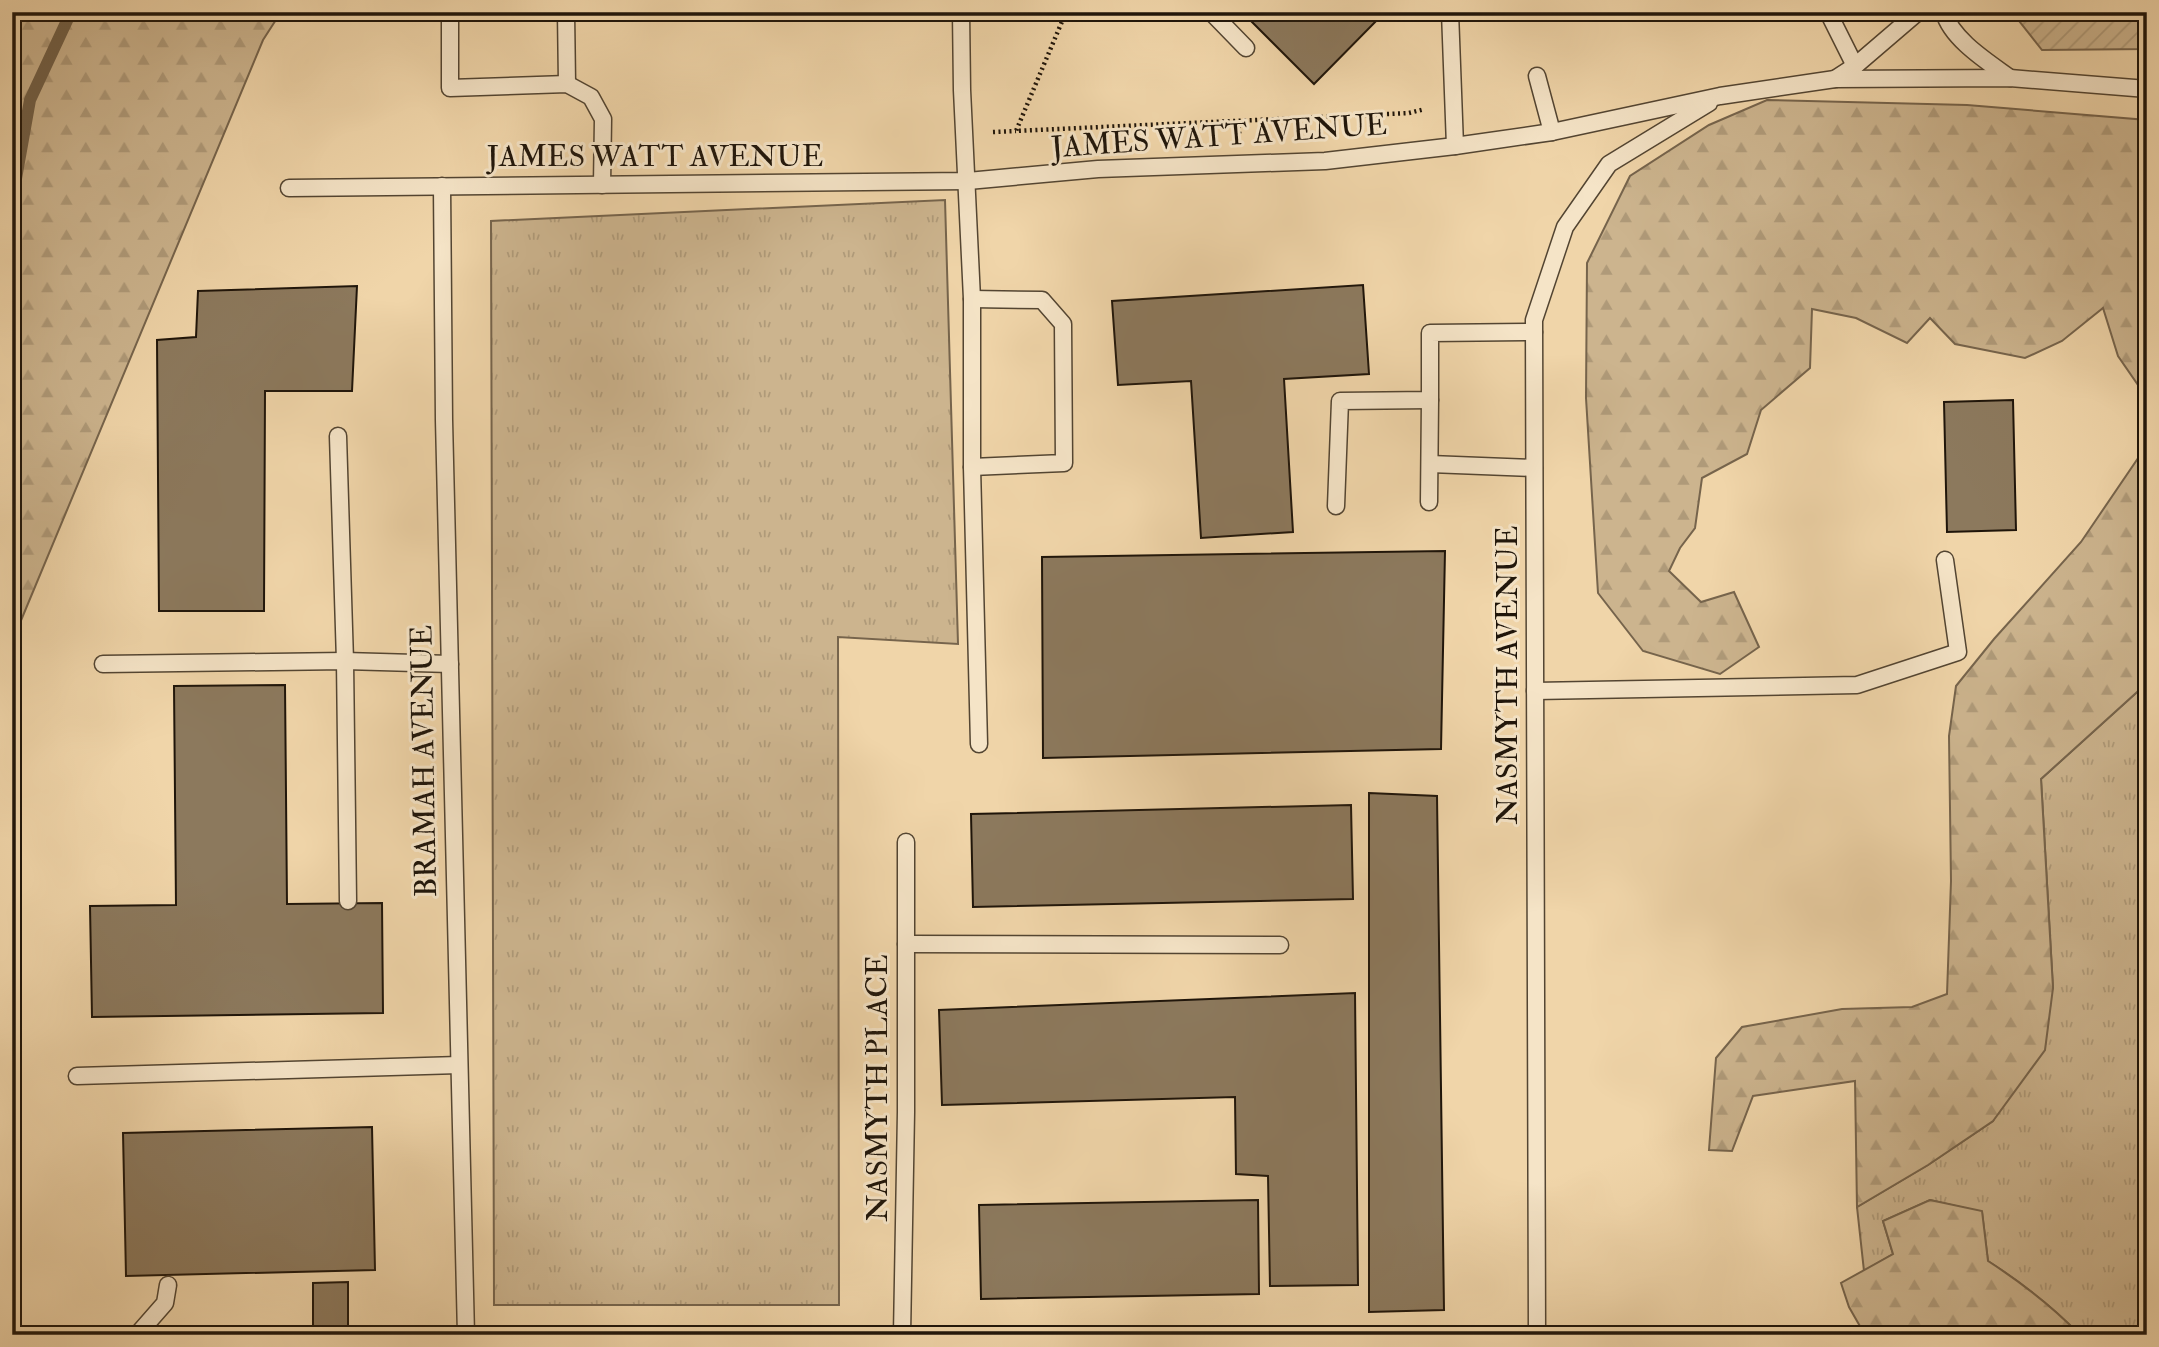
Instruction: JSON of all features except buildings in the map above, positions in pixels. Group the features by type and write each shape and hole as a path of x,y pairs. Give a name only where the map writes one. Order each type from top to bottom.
{"lane":[{"path":"450,12 450,88 568,84 591,97 603,119 602,185"},
{"path":"566,12 568,84"},
{"path":"961,12 972,299 972,467 979,744"},
{"path":"1211,12 1246,48"},
{"path":"1450,12 1455,146"},
{"path":"1828,12 1855,66"},
{"path":"1835,79 1855,66 1918,12"},
{"path":"1944,12 1947,23 1976,53 2010,78"},
{"path":"1537,76 1552,132"},
{"name":"JAMES WATT AVENUE","path":"289,188 968,181 1098,169 1325,161 1455,146 1552,132 1720,96 1835,79 2010,78 2147,89"},
{"name":"NASMYTH AVENUE","path":"1536,1335 1534,320 1565,227 1609,164 1720,96"},
{"name":"BRAMAH AVENUE","path":"442,186 466,1335"},
{"path":"972,299 1042,300 1063,324 1064,463 972,467"},
{"path":"1429,502 1430,333 1534,332"},
{"path":"1336,506 1340,401 1430,400"},
{"path":"338,436 345,661 348,901"},
{"path":"1430,464 1534,468"},
{"path":"1535,691 1857,685 1958,652 1945,560"},
{"path":"103,664 345,661 450,664"},
{"name":"NASMYTH PLACE","path":"902,1335 906,842"},
{"path":"906,944 1280,945"},
{"path":"77,1076 459,1065"},
{"path":"137,1335 165,1303 168,1285"}],"path":[{"path":"1066,12 1016,131 1409,113 1435,106"}],"green space":[{"path":"13,12 281,12 263,40 12,642"},
{"path":"2012,12 2147,12 2147,49 2042,50"},
{"path":"1767,100 1967,105 2147,120 2147,398 2118,356 2103,308 2062,341 2025,358 1955,344 1930,318 1907,343 1856,318 1812,309 1810,368 1761,410 1747,454 1702,478 1695,528 1680,548 1669,571 1701,602 1734,592 1759,647 1720,674 1643,651 1598,593 1586,398 1587,263 1630,176 1709,125"},
{"path":"945,200 958,644 838,637 839,1305 494,1305 491,221"},
{"path":"2147,445 2147,683 2041,779 2053,988 2045,1050 1993,1121 1928,1165 1857,1207 1855,1081 1753,1096 1732,1151 1709,1150 1716,1058 1742,1027 1842,1009 1912,1007 1947,994 1951,881 1949,736 1956,686 1994,639 2081,542"},
{"path":"2147,683 2147,1335 2080,1335 2036,1295 1988,1261 1982,1212 1930,1200 1883,1221 1893,1254 1864,1271 1857,1207 1928,1165 1993,1121 2053,988 2041,779"},
{"path":"1930,1200 1982,1211 1988,1261 2036,1295 2080,1335 1865,1335 1849,1307 1841,1283 1893,1254 1883,1221"}],"waterway":[{"path":"12,201 30,100 71,12"}]}
